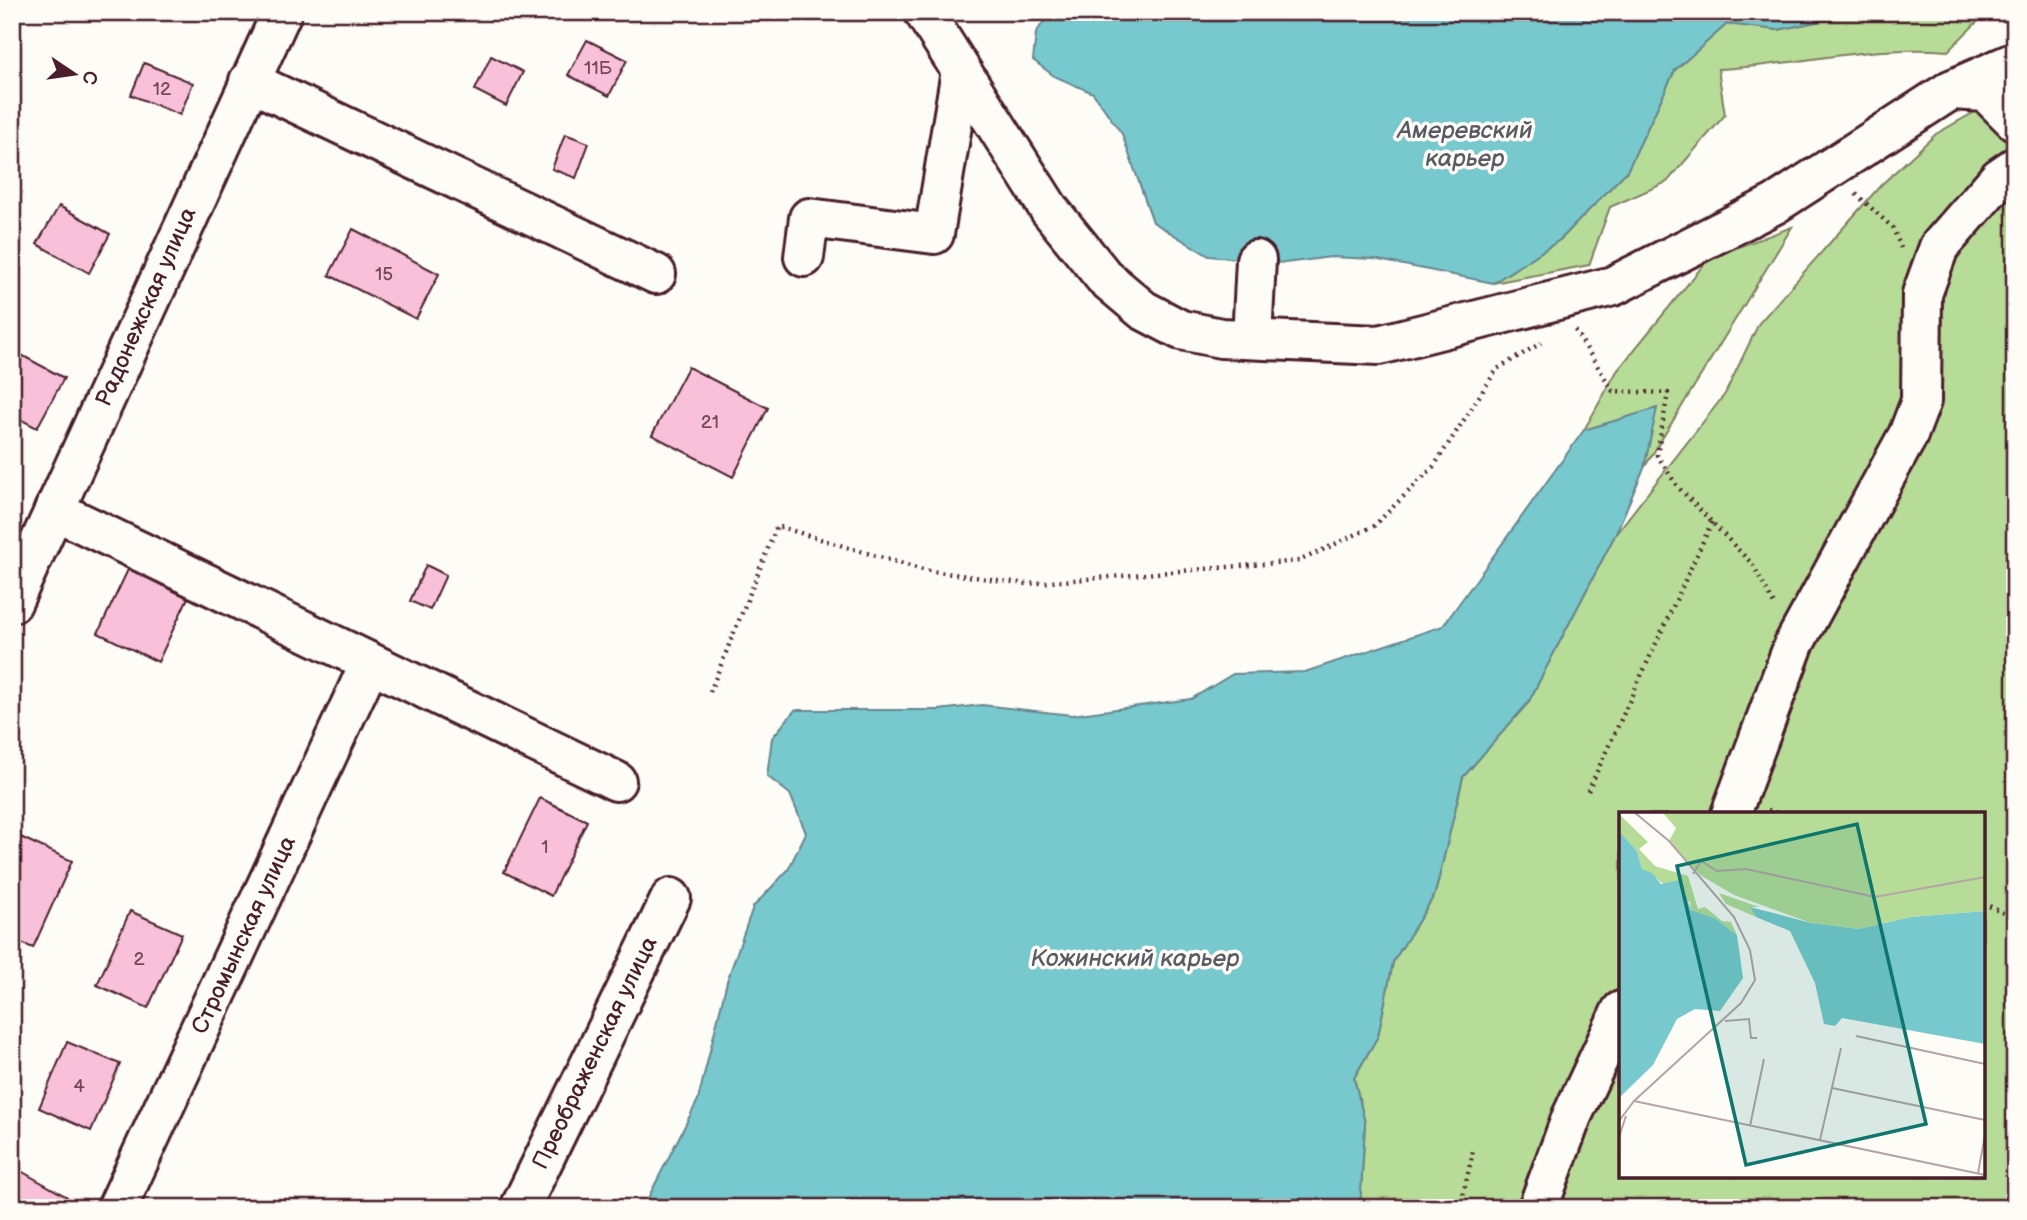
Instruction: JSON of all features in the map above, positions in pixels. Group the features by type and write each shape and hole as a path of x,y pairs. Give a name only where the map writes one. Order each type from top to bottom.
{"street":[{"name":"Радонежская улица","path":"12,603 282,12"},
{"path":"924,12 1049,209 1104,277 1143,310 1181,330 1252,339 1380,345 1565,314 1613,286 1775,204 1951,90 2015,62"},
{"path":"803,257 809,218 934,234 961,71"},
{"path":"249,81 656,274"},
{"path":"1951,90 1986,92 2015,121"},
{"path":"1732,812 1794,644 1908,435 1917,412 1921,401 1922,294 1939,247 1999,178 2015,167"},
{"path":"1252,339 1256,260"},
{"path":"54,510 616,781"},
{"name":"Стромынская улица","path":"117,1208 370,663"},
{"name":"Преображенская улица","path":"520,1208 671,898"},
{"path":"1538,1208 1572,1116 1619,1015"}],"path":[{"path":"1830,169 1892,229 1922,294"},
{"path":"710,692 777,526 923,570 1027,584 1299,561 1374,526 1434,466 1497,369 1565,314 1613,391 1668,393 1657,455 1677,486 1753,565 1794,644"},
{"path":"1588,791 1712,522"},
{"path":"1985,904 2015,919"},
{"path":"1460,1208 1474,1147"}],"green space":[{"path":"1863,12 1985,14 1948,51 1891,50 1718,69 1725,115 1667,182 1610,207 1589,265 1493,283 1561,239 1627,171 1675,70 1727,24 1778,30"},
{"path":"2015,89 2015,1208 1360,1208 1365,1123 1354,1078 1378,1036 1393,962 1435,894 1463,777 1528,703 1615,535 1725,394 1759,323 1881,185 1936,134"},
{"path":"1792,227 1644,468 1656,409 1584,430 1617,371 1709,258"}],"water":[{"name":"Амеревский карьер","path":"1050,12 1863,12 1778,30 1727,24 1675,70 1627,171 1561,239 1493,283 1374,259 1331,257 1285,263 1209,256 1153,222 1122,134 1093,93 1054,76 1033,60 1036,33"},
{"name":"Кожинский карьер","path":"1657,408 1644,468 1615,535 1528,703 1463,777 1435,894 1393,962 1378,1036 1354,1078 1365,1123 1360,1208 643,1208 698,1100 727,981 753,907 788,870 806,833 790,794 767,776 772,738 795,710 938,710 982,705 1072,715 1191,699 1233,674 1305,672 1443,626 1584,430"}],"building":[{"path":"587,40 627,60 609,96 568,75"},
{"path":"491,56 523,72 506,106 475,90"},
{"path":"144,63 193,83 180,115 131,95"},
{"path":"565,134 589,143 576,178 552,169"},
{"path":"59,206 110,234 89,273 37,244"},
{"path":"353,229 439,274 416,319 329,275"},
{"path":"12,350 64,378 37,428 12,415"},
{"path":"688,367 768,408 733,477 652,435"},
{"path":"132,561 192,589 158,662 98,633"},
{"path":"426,565 446,575 430,610 410,601"},
{"path":"540,798 587,821 551,896 504,872"},
{"path":"14,834 72,861 33,948 12,939"},
{"path":"130,911 182,934 148,1008 97,985"},
{"path":"67,1042 120,1064 91,1131 39,1108"},
{"path":"12,1166 67,1197 61,1208 12,1208"}]}
